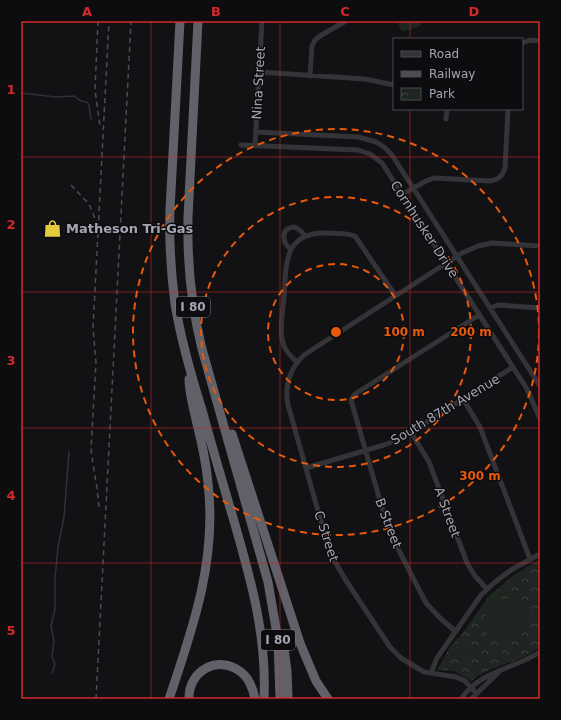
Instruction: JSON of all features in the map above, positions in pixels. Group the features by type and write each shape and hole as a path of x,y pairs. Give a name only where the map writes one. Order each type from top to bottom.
{"highway":[{"name":"I 80","path":"180,21 170,234 171,269 176,305 190,368 244,554 256,603 264,657 264,699"},
{"name":"I 80","path":"198,21 187,233 189,283 196,324 268,582 278,640 280,699"},
{"path":"196,324 300,643 313,675 328,699"},
{"path":"169,699 201,596 207,567 210,538 208,484 202,444 189,389 190,368"},
{"path":"268,582 283,639 287,672 288,699"},
{"path":"189,699 190,687 197,675 208,667 219,665 230,666 241,672 248,681 255,699"},
{"path":"172,699 175,681"}],"street":[{"name":"Nina Street","path":"255,145 262,21"},
{"path":"310,76 312,46 315,40 346,21"},
{"path":"523,43 530,40 540,41"},
{"path":"259,72 365,79 393,85"},
{"path":"446,119 447,110"},
{"path":"403,194 434,178 495,180 501,176 505,168 508,110"},
{"name":"Cornhusker Drive","path":"256,132 359,137 372,140 384,147 392,155 414,188 540,386"},
{"name":"Cornhusker Drive","path":"241,145 358,150 367,152 376,157 382,163 403,194 513,367 532,399 540,419"},
{"path":"290,249 284,242 283,238 288,229 295,227 305,236"},
{"path":"395,295 355,236 348,234 322,233 305,236 290,249 285,265 282,334 284,347 297,362 304,355 395,295 457,256 478,246 492,243 540,246"},
{"path":"490,308 498,305 540,308"},
{"name":"B Street","path":"455,631 433,612 426,603 416,586 388,526 351,400 355,394 480,315"},
{"name":"C Street","path":"297,362 288,378 286,396 330,553 335,564 392,650 424,672 456,677 471,686 476,693"},
{"name":"South 87th Avenue","path":"306,468 393,442 513,367"},
{"path":"463,399 480,427 530,559"},
{"name":"A Street","path":"411,432 429,462 467,562 475,576 487,589"},
{"path":"431,673 436,658 474,604 487,589 511,570 540,554"},
{"path":"461,699 471,686 488,675 522,663 540,652"},
{"path":"471,699 500,671"}],"green space":[{"path":"398,21 421,21 421,25 404,31 400,29"},
{"path":"540,559 540,647 532,653 479,675 471,681 454,671 437,670 450,647 462,634 489,596 514,575"},
{"path":"490,598 509,599 530,606 529,623 505,644 487,640 484,620 486,600"},
{"path":"457,643 481,649 478,660 454,654"}],"waterway":[{"path":"21,93 56,97 74,96 81,101 87,102 89,105 91,119"},
{"path":"52,673 55,664 52,656 54,641 51,626 55,609 55,578 58,547 64,517 69,452"}],"railway":[{"path":"98,21 95,90 100,126"},
{"path":"99,507 91,449 96,362 93,328 109,21"},
{"path":"96,699 131,21"},
{"path":"71,185 89,204 96,221"}],"place":[{"name":"Matheson Tri-Gas","path":"53,228"}]}
